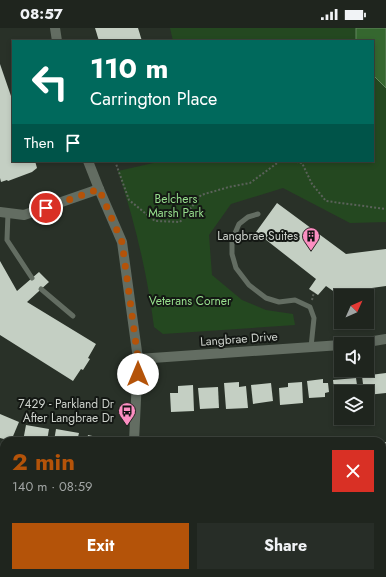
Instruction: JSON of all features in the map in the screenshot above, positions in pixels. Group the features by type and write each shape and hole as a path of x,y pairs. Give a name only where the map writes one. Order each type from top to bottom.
{"street":[{"path":"55,28 58,40"},
{"path":"88,162 122,242 138,359 134,437"},
{"path":"4,212 24,215 99,189"},
{"path":"374,341 386,339"},
{"name":"Langbrae Drive","path":"138,359 334,346"}],"lane":[{"path":"4,212 8,240 32,278"},
{"path":"258,214 248,217 239,224 232,240 232,254 236,268 248,285 266,298 279,302 295,300 310,307 314,318 311,347"},
{"path":"41,289 73,316"}],"path":[{"path":"115,162 129,200 155,221 180,222 201,195 229,186 250,183 279,162"},
{"path":"297,162 302,163 312,184 326,201 386,209"}],"green space":[{"path":"170,28 356,28 356,40 173,40"},
{"name":"Belchers Marsh Park","path":"374,76 386,88 386,222 350,223 283,188 231,204 209,235 212,275 242,300 266,310 293,314 295,325 163,334 154,327 140,248 118,171 158,162 374,162"}],"shaded area":[{"path":"356,28 386,28 386,88 374,76 374,40 356,40"}],"building":[{"path":"95,28 138,28 142,40 99,40"},
{"path":"0,64 12,96 12,162 35,162 37,168 32,172 8,181 1,182"},
{"name":"Langbrae Suites","path":"277,203 346,254 386,249 386,286 365,289 334,289 334,292 326,286 318,295 309,289 316,279 256,232"},
{"path":"0,261 17,291 39,272 49,282 27,302 96,344 88,358 90,359 73,381 0,335"},
{"path":"386,373 386,393 374,394 374,385 363,385 362,377 374,377 374,374"},
{"path":"356,378 357,385 334,385 334,390 333,380"},
{"path":"323,379 323,383 328,383 329,392 325,393 325,397 309,398 307,381"},
{"path":"239,382 239,387 246,386 248,408 226,409 224,383"},
{"path":"302,382 303,403 280,405 279,388 288,387 288,383"},
{"path":"271,383 273,401 253,404 251,385"},
{"path":"193,385 194,411 171,412 170,393 178,393 178,386"},
{"path":"218,387 219,408 200,409 198,388"},
{"path":"0,414 19,422 13,437 0,437"},
{"path":"26,425 49,429 48,437 24,437"},
{"path":"56,429 79,433 78,437 55,437"}],"place":[{"name":"Langbrae Suites","path":"311,251"},
{"name":"7429 - Parkland Dr After Langbrae Dr","path":"127,426"}],"route":[{"path":"46,208 99,189 122,242 138,359 138,374"}],"park label":[{"name":"Veterans Corner","path":"190,301"}]}
